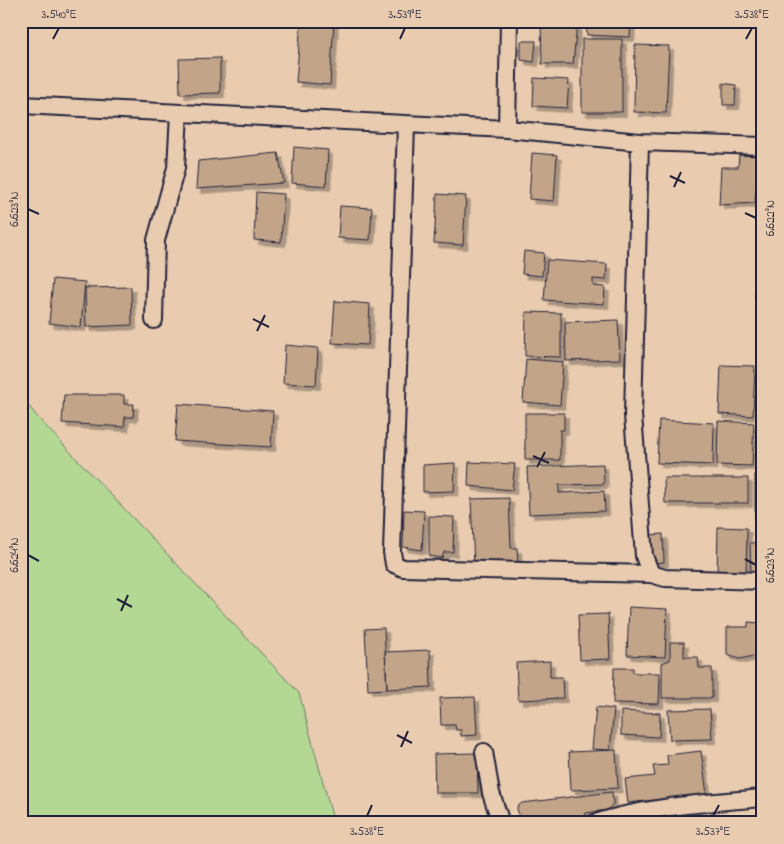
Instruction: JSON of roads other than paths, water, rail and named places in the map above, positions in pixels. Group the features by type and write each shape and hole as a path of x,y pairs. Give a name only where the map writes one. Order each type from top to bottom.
{"street":[{"path":"507,129 510,21"},
{"path":"21,105 507,129 640,142 763,146"},
{"path":"154,320 156,240 176,168 179,114"},
{"path":"406,125 392,552 394,564 403,568 652,574 665,578 763,581"},
{"path":"640,142 634,415 644,556 652,574"},
{"path":"484,752 491,793 501,823"},
{"path":"595,823 611,818 707,803 763,798"}]}
